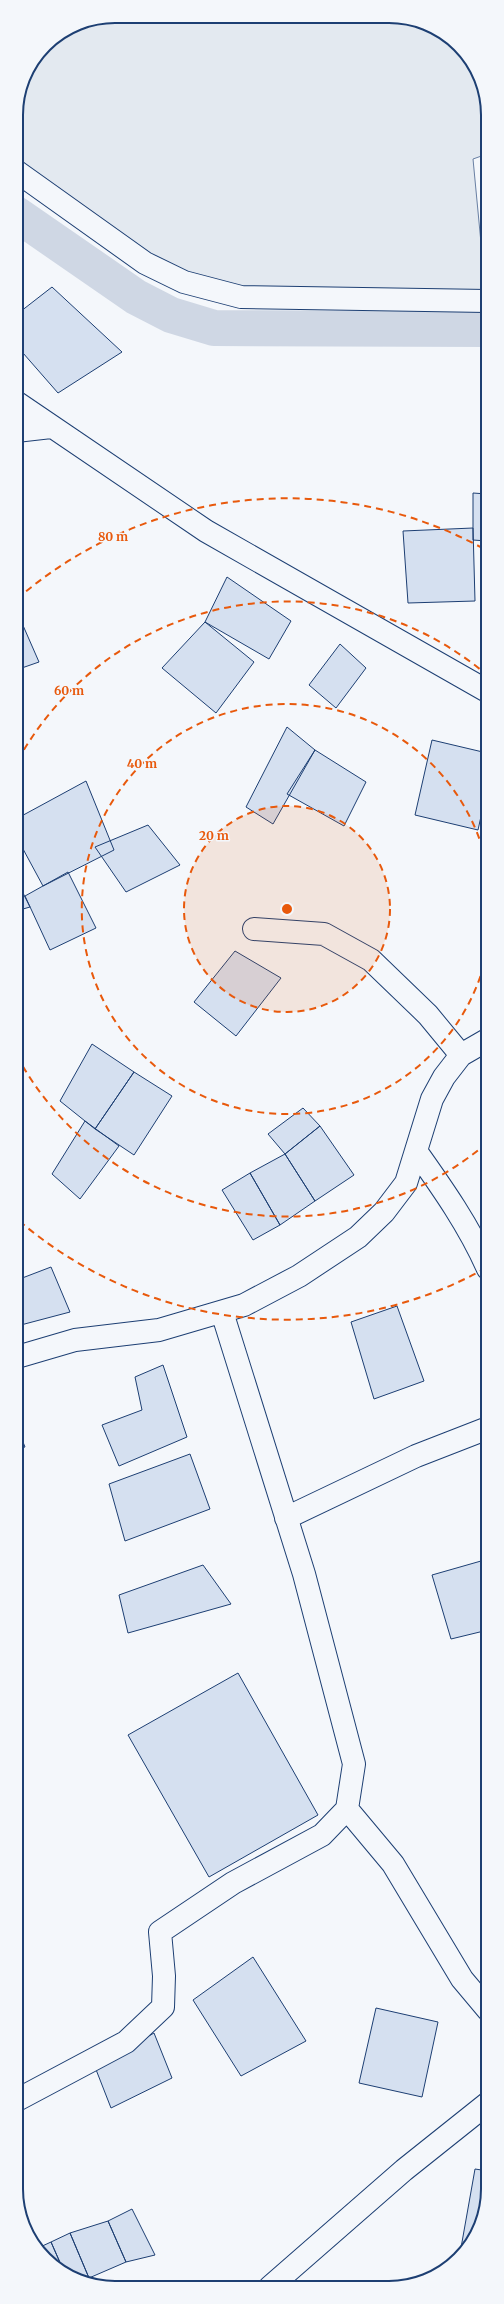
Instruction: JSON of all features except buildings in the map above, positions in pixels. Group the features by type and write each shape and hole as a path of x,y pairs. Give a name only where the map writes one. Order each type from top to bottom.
{"street":[{"path":"23,176 145,263 184,282 241,296 481,301"},
{"path":"23,407 206,531 481,688"},
{"path":"23,431 51,427"},
{"path":"254,929 324,934 371,960 428,1015 461,1055"},
{"path":"23,1355 75,1340 159,1330 244,1305 299,1276 358,1237 384,1212 406,1184 432,1099 444,1077 461,1055 481,1044"},
{"path":"416,1151 473,1237 481,1254"},
{"path":"23,2097 126,2042 163,2007 164,1976 160,1932 233,1883 322,1835 347,1809 354,1764 304,1574 222,1312"},
{"path":"286,1518 416,1456 481,1431"},
{"path":"347,1809 393,1864 462,1979 481,2002"},
{"path":"277,2281 404,2170 481,2109"}],"shaded area":[{"path":"115,23 389,23 413,26 435,35 454,50 466,64 472,74 478,91 481,115 481,156 473,159 481,243 481,297 218,292 152,261 23,163 23,109 26,91 32,74 42,59 64,38 91,26"}],"waterway":[{"path":"23,219 136,297 171,315 214,328 481,329"}]}
